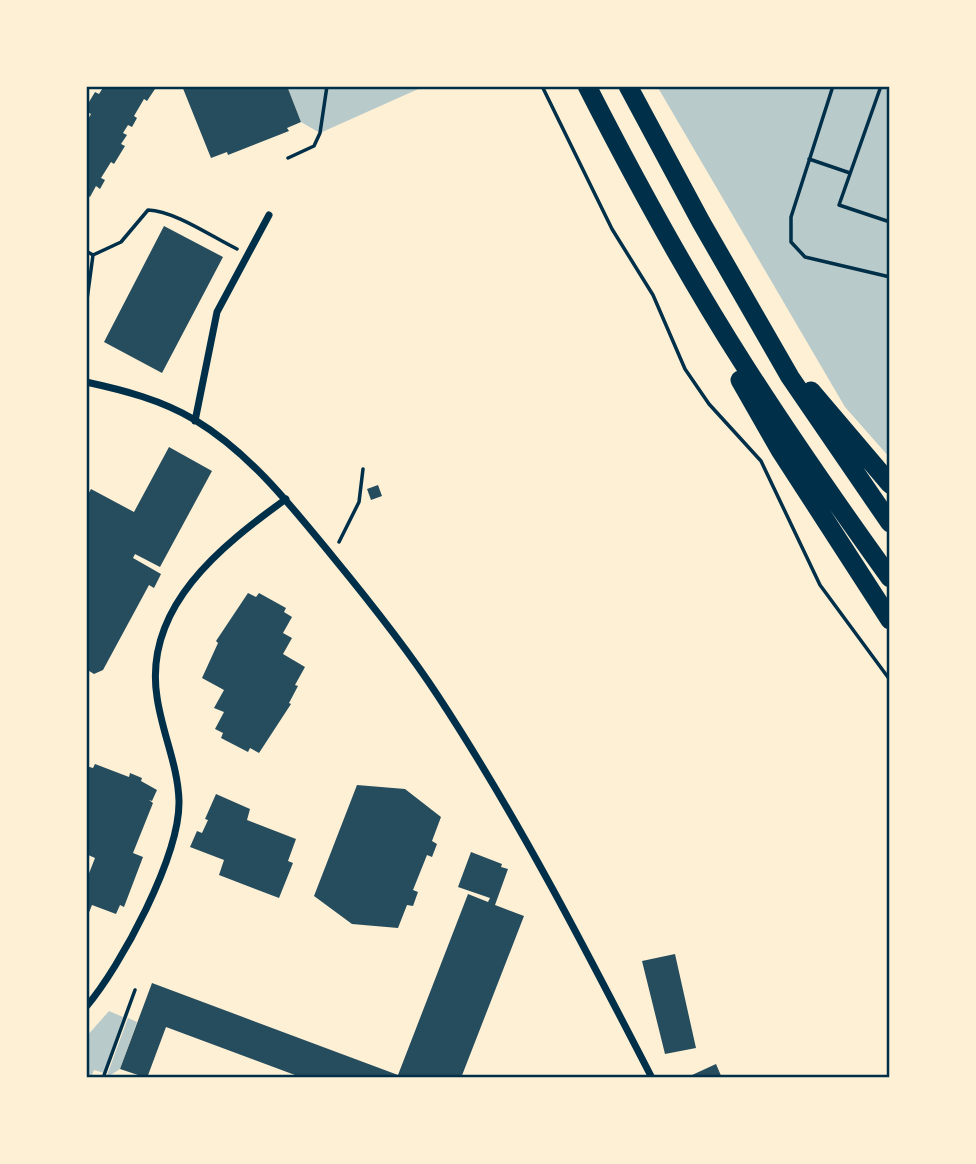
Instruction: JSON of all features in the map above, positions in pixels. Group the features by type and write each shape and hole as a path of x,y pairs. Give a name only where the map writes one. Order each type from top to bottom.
{"highway":[{"path":"587,86 688,272 782,424 890,578"},
{"path":"628,86 766,338 806,402 890,523"},
{"path":"688,272 723,349 756,409 890,620"},
{"path":"766,338 890,484"}],"street":[{"path":"195,421 217,312 269,215"},
{"path":"86,382 142,397 195,421 239,454 286,499 406,650 472,750 564,906 652,1078"},
{"path":"86,1007 109,977 124,951 152,894 175,835 178,786 175,766 160,718 155,671 165,624 186,589 212,559 248,526 286,499"}],"path":[{"path":"288,158 314,146 320,133 327,86"},
{"path":"542,86 612,229 653,295 692,382 761,461 820,586 890,680"},
{"path":"833,86 791,217 791,242 805,257 890,277"},
{"path":"881,86 839,205 890,222"},
{"path":"810,159 850,173"},
{"path":"93,255 121,242 148,210 157,210 172,216 248,254"},
{"path":"86,251 93,255"},
{"path":"86,307 93,255"},
{"path":"332,556 359,502 363,469"},
{"path":"103,1078 135,990"}],"shaded area":[{"path":"287,86 425,86 320,133 301,122"},
{"path":"657,86 890,86 890,458 845,407"},
{"path":"109,1011 123,1017 104,1073 94,1070 91,1078 86,1078 86,1037"},
{"path":"128,1018 137,1022 120,1069 106,1078"}],"building":[{"path":"104,86 157,86 147,101 144,99 134,116 137,118 132,127 128,125 123,133 127,135 121,144 125,146 101,178 105,180 100,189 96,186 90,197 86,194 86,123 91,114 86,111 86,107 95,92 99,94"},
{"path":"182,86 287,86 301,122 287,128 289,131 228,155 227,152 211,158"},
{"path":"164,226 223,257 162,373 104,342"},
{"path":"169,447 212,471 160,567 135,554 133,558 161,574 154,588 149,585 103,670 94,674 86,669 86,498 91,489 134,512"},
{"path":"378,485 382,496 371,500 367,489"},
{"path":"248,593 256,597 259,593 286,608 284,612 292,617 283,633 292,638 283,654 305,667 295,685 298,686 289,703 291,704 259,753 250,748 248,752 221,738 223,733 215,729 224,712 214,708 224,690 202,678 218,643 216,641"},
{"path":"95,764 129,777 130,773 142,778 141,781 157,790 152,801 149,800 153,803 133,853 143,857 124,907 120,905 116,914 92,905 86,920 86,881 95,858 86,854 86,766 93,768"},
{"path":"357,785 405,789 441,817 432,841 437,844 432,857 427,855 413,890 418,892 413,906 407,905 398,928 352,924 314,896"},
{"path":"216,794 250,809 247,820 296,839 288,861 293,863 279,898 219,875 224,860 190,847 197,831 202,833"},
{"path":"471,852 508,869 495,905 524,916 461,1078 303,1078 166,1027 147,1078 120,1069 152,983 398,1075 468,894 488,902 490,898 458,887"},
{"path":"675,954 696,1048 665,1054 642,961"},
{"path":"716,1064 722,1078 693,1078 692,1075"}]}
